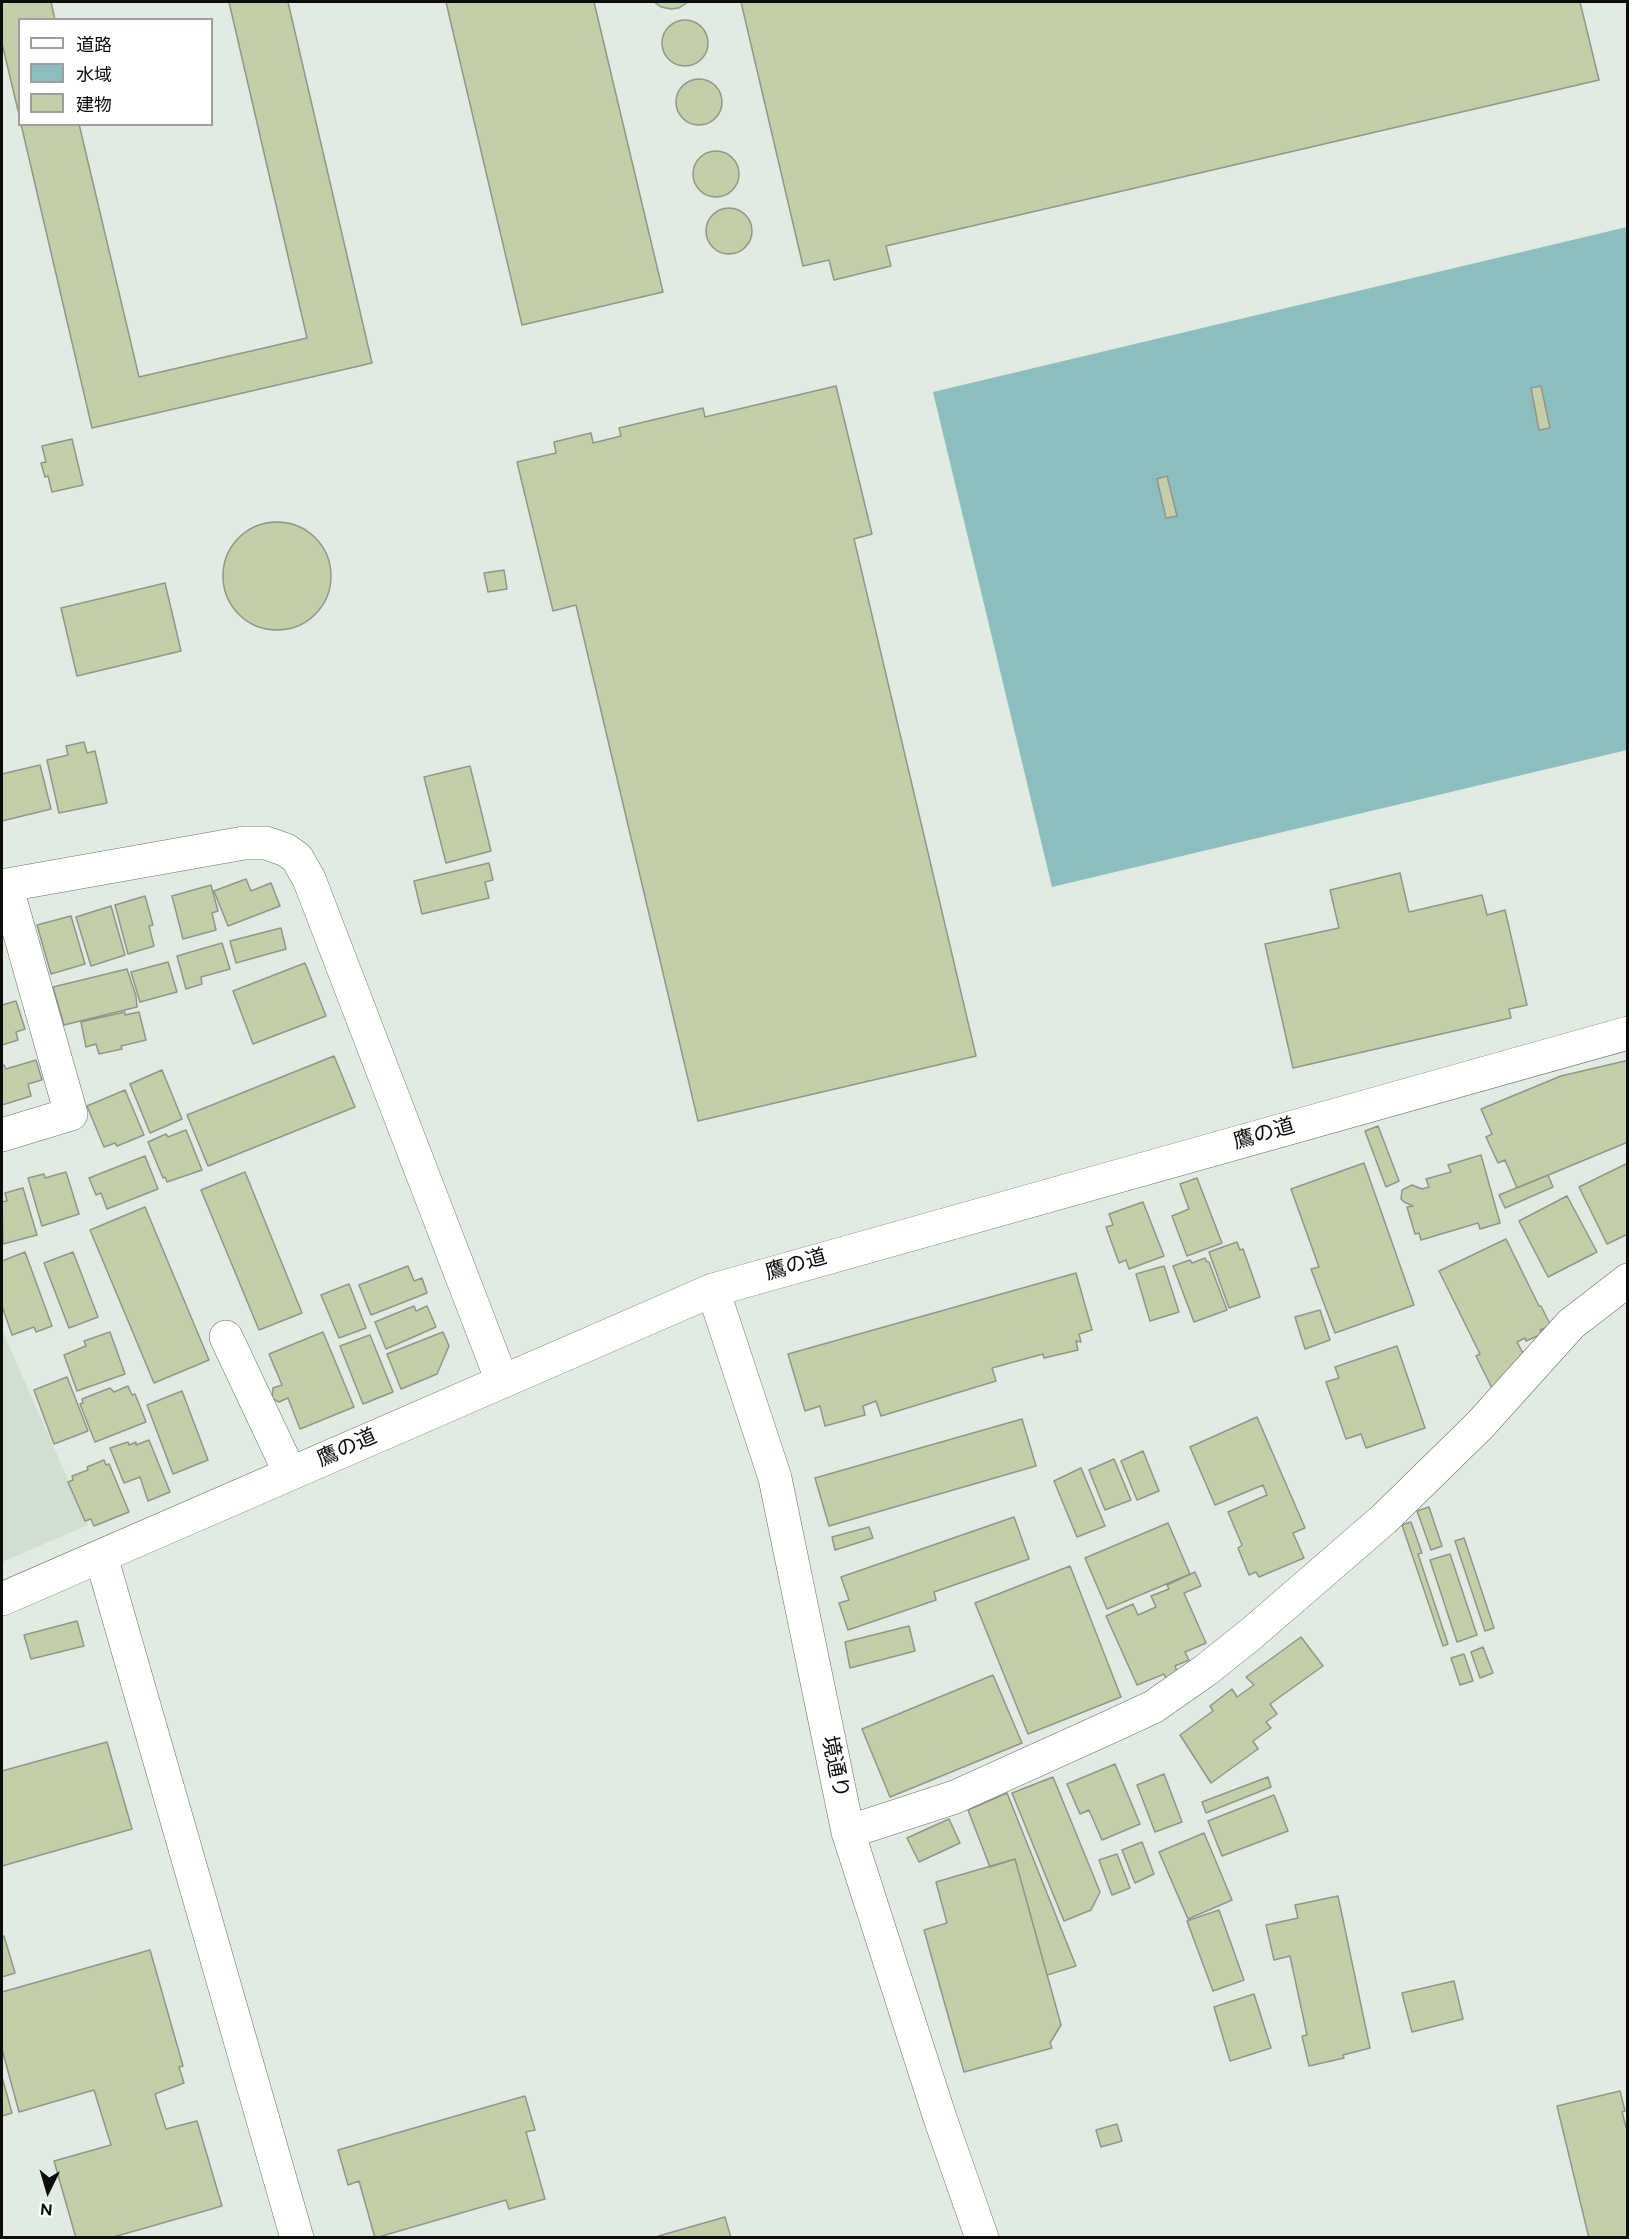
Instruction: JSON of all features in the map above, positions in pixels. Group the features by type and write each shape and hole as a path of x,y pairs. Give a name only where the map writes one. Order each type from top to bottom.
{"street":[{"path":"2,1135 71,1114 4,886 244,843 266,843 286,850 297,858 309,879 502,1381"},
{"name":"鷹の道","path":"2,1599 713,1290 1628,1033"},
{"path":"848,1832 965,1792 1153,1707 1197,1676 1251,1634 1384,1519 1480,1425 1571,1324 1628,1280"},
{"name":"境通り","path":"713,1290 775,1478 848,1832 940,2118 982,2238"},
{"path":"226,1337 290,1473"},
{"path":"101,1556 297,2238"}],"shaded area":[{"path":"2,1330 88,1525 2,1562"}],"water":[{"path":"1627,227 1627,750 1052,887 933,392"}],"building":[{"path":"2,2 51,2 55,18 18,18 18,111 2,43"},
{"path":"229,2 288,2 372,363 92,428 21,126 79,126 139,377 307,338"},
{"path":"446,2 594,2 663,292 522,325"},
{"path":"654,2 688,2 679,8 671,9 661,7"},
{"path":"741,2 1580,2 1599,80 886,246 891,266 834,280 829,260 803,266"},
{"path":"690,20 702,26 707,34 707,52 702,60 694,65 680,66 672,63 665,56 662,38 665,30 672,23"},
{"path":"704,79 716,85 721,93 721,111 716,119 708,124 694,125 686,122 679,115 676,97 679,89 686,82"},
{"path":"721,151 733,157 738,165 738,183 733,191 725,196 711,197 703,194 696,187 693,169 696,161 703,154"},
{"path":"734,208 746,214 751,222 751,240 746,248 738,253 724,254 716,251 709,244 706,226 709,218 716,211"},
{"path":"836,386 872,534 854,539 976,1056 698,1121 576,605 553,611 517,462 556,453 554,442 591,433 593,443 621,436 619,428 703,408 705,417"},
{"path":"1541,386 1550,428 1539,430 1531,388"},
{"path":"72,439 83,485 52,492 48,476 45,477 41,463 46,462 42,446"},
{"path":"1167,476 1177,516 1166,518 1157,479"},
{"path":"277,522 298,526 315,538 327,555 331,576 327,597 315,614 298,626 277,630 256,626 239,614 227,597 223,576 227,555 239,538 256,526"},
{"path":"504,570 507,589 488,592 484,573"},
{"path":"165,583 181,651 77,676 61,608"},
{"path":"84,742 87,753 95,751 107,803 59,813 47,760 68,755 66,746"},
{"path":"40,765 51,809 2,821 2,774"},
{"path":"470,766 491,851 446,863 424,777"},
{"path":"489,863 493,880 485,882 489,898 422,914 414,881"},
{"path":"1400,873 1409,912 1482,895 1487,915 1505,910 1527,1005 1509,1009 1511,1018 1293,1068 1265,944 1339,928 1330,890"},
{"path":"246,879 251,891 271,883 280,906 228,926 214,891"},
{"path":"211,885 218,911 212,913 216,930 183,939 172,896"},
{"path":"145,896 153,925 149,926 154,946 128,954 115,905"},
{"path":"111,906 125,955 91,966 76,917"},
{"path":"71,916 85,964 51,974 37,925"},
{"path":"281,928 286,949 236,963 230,941"},
{"path":"222,943 230,969 201,977 202,984 186,989 177,956"},
{"path":"168,962 177,992 140,1002 131,972"},
{"path":"305,963 326,1016 253,1044 233,991"},
{"path":"127,969 136,996 137,1007 64,1025 53,987"},
{"path":"16,1001 25,1029 16,1032 18,1040 2,1045 2,1005"},
{"path":"125,1012 125,1015 139,1012 146,1040 99,1054 96,1044 86,1047 81,1022"},
{"path":"334,1056 355,1107 208,1166 187,1115"},
{"path":"36,1060 42,1080 28,1084 31,1096 2,1105 2,1066 4,1065 6,1069"},
{"path":"1628,1062 1628,1142 1517,1188 1505,1160 1498,1163 1486,1137 1492,1134 1481,1109 1561,1076"},
{"path":"162,1070 182,1119 150,1133 130,1084"},
{"path":"125,1090 144,1135 117,1146 115,1143 104,1147 87,1106"},
{"path":"1378,1126 1399,1181 1386,1187 1365,1131"},
{"path":"186,1130 202,1170 167,1182 165,1177 163,1178 148,1142 166,1134 168,1137"},
{"path":"1481,1155 1500,1223 1480,1229 1478,1223 1421,1240 1419,1233 1415,1234 1407,1207 1413,1206 1401,1199 1402,1190 1412,1185 1422,1189 1429,1187 1426,1179 1451,1172 1448,1165"},
{"path":"145,1156 158,1189 107,1209 101,1193 96,1195 89,1178"},
{"path":"1364,1163 1414,1305 1335,1333 1311,1269 1319,1267 1291,1189"},
{"path":"1628,1163 1628,1234 1607,1244 1579,1187"},
{"path":"66,1172 79,1214 42,1226 28,1178 44,1174 45,1178"},
{"path":"245,1172 302,1313 259,1330 201,1190"},
{"path":"1548,1175 1553,1187 1505,1208 1499,1195"},
{"path":"1197,1178 1222,1243 1187,1256 1172,1216 1189,1209 1180,1184"},
{"path":"23,1188 37,1235 3,1244 2,1202 7,1201 5,1193"},
{"path":"1567,1196 1597,1252 1548,1277 1519,1221"},
{"path":"1143,1202 1164,1256 1129,1269 1126,1260 1119,1263 1106,1227 1113,1225 1109,1214"},
{"path":"145,1207 209,1360 154,1383 90,1230"},
{"path":"1506,1239 1551,1326 1540,1330 1542,1334 1517,1342 1524,1355 1493,1390 1476,1356 1480,1354 1439,1271"},
{"path":"1237,1242 1240,1250 1243,1249 1260,1297 1229,1308 1209,1252"},
{"path":"25,1252 52,1326 36,1332 34,1327 12,1335 2,1306 2,1261"},
{"path":"73,1252 98,1317 69,1328 44,1263"},
{"path":"1205,1258 1209,1262 1227,1310 1194,1322 1173,1266"},
{"path":"408,1266 414,1281 422,1278 427,1293 371,1315 359,1285"},
{"path":"1164,1266 1179,1312 1150,1321 1136,1274"},
{"path":"1076,1273 1092,1330 1079,1334 1081,1342 1076,1341 1078,1350 1044,1358 1043,1354 992,1368 996,1381 881,1416 876,1401 863,1406 865,1415 825,1426 820,1406 805,1411 788,1354"},
{"path":"349,1284 366,1328 339,1338 321,1295"},
{"path":"414,1306 416,1311 427,1306 436,1327 386,1349 375,1322"},
{"path":"1320,1310 1330,1340 1305,1349 1295,1317"},
{"path":"110,1332 125,1374 77,1391 64,1355 86,1346 84,1341"},
{"path":"323,1332 354,1407 300,1429 288,1398 279,1402 272,1398 273,1388 282,1385 269,1354"},
{"path":"443,1332 449,1346 437,1374 401,1389 387,1354"},
{"path":"370,1335 393,1392 363,1404 340,1346"},
{"path":"1397,1346 1425,1428 1366,1448 1361,1434 1346,1439 1326,1382 1339,1378 1335,1367"},
{"path":"67,1377 88,1431 54,1444 34,1390"},
{"path":"128,1386 132,1395 135,1394 146,1422 95,1442 80,1404 83,1403 82,1399 110,1388 114,1392"},
{"path":"182,1391 208,1460 173,1474 147,1405"},
{"path":"1257,1417 1305,1528 1293,1533 1304,1558 1259,1577 1256,1572 1249,1575 1238,1548 1242,1545 1228,1512 1267,1495 1263,1485 1215,1505 1190,1447"},
{"path":"1022,1419 1036,1466 829,1526 815,1478"},
{"path":"149,1440 170,1492 148,1501 140,1477 124,1483 110,1448 128,1442 129,1445 136,1442 136,1445"},
{"path":"1143,1451 1159,1491 1137,1500 1121,1461"},
{"path":"1114,1459 1131,1500 1105,1510 1089,1470"},
{"path":"104,1460 106,1465 109,1464 129,1512 94,1526 91,1519 85,1521 68,1482 73,1480 72,1476"},
{"path":"1081,1468 1105,1526 1077,1537 1054,1481"},
{"path":"1429,1507 1442,1546 1431,1550 1417,1511"},
{"path":"1014,1517 1029,1559 934,1592 936,1600 848,1630 839,1603 849,1600 841,1577"},
{"path":"1411,1522 1422,1553 1418,1554 1448,1644 1443,1646 1402,1525"},
{"path":"1168,1523 1190,1574 1107,1609 1085,1558"},
{"path":"869,1527 873,1538 835,1550 832,1537"},
{"path":"1464,1538 1494,1628 1485,1631 1455,1541"},
{"path":"1450,1554 1477,1635 1457,1642 1430,1560"},
{"path":"1070,1566 1121,1697 1028,1734 975,1603"},
{"path":"1195,1572 1201,1586 1184,1593 1206,1643 1185,1652 1189,1660 1175,1666 1178,1674 1168,1683 1164,1674 1137,1685 1106,1616 1133,1604 1138,1615 1156,1607 1151,1596 1169,1589 1167,1585"},
{"path":"77,1621 84,1646 31,1659 24,1635"},
{"path":"909,1626 915,1651 850,1668 845,1642"},
{"path":"1301,1637 1323,1666 1270,1704 1277,1714 1266,1722 1271,1728 1253,1741 1258,1749 1211,1783 1180,1735 1213,1711 1210,1706 1232,1689 1237,1697 1254,1685 1246,1677"},
{"path":"1483,1647 1493,1673 1480,1678 1471,1652"},
{"path":"1464,1654 1473,1681 1460,1685 1451,1658"},
{"path":"993,1675 1022,1743 890,1797 862,1729"},
{"path":"107,1742 132,1829 2,1866 2,1771"},
{"path":"1115,1764 1140,1824 1102,1840 1089,1810 1080,1814 1067,1784"},
{"path":"1164,1774 1182,1822 1155,1832 1137,1785"},
{"path":"1053,1777 1100,1892 1091,1910 1064,1921 1012,1793"},
{"path":"1268,1777 1271,1787 1206,1813 1202,1802"},
{"path":"1007,1793 1076,1966 1047,1975 1015,1859 990,1867 968,1810"},
{"path":"1274,1795 1288,1831 1222,1856 1208,1821"},
{"path":"949,1819 960,1843 919,1862 907,1838"},
{"path":"1204,1833 1232,1900 1188,1919 1159,1852"},
{"path":"1142,1842 1154,1874 1135,1883 1122,1850"},
{"path":"1117,1854 1130,1888 1112,1895 1099,1860"},
{"path":"1015,1859 1061,2025 1050,2043 1052,2048 964,2072 924,1930 947,1923 936,1882"},
{"path":"1338,1896 1370,2048 1343,2055 1344,2058 1309,2066 1302,2036 1307,2035 1290,1956 1274,1960 1266,1925 1298,1918 1295,1905"},
{"path":"1219,1910 1244,1980 1213,1991 1187,1921"},
{"path":"4,1936 15,1973 2,1977 2,1937"},
{"path":"150,1950 183,2066 179,2067 184,2083 155,2094 166,2129 197,2121 222,2206 110,2238 76,2238 54,2161 111,2145 94,2090 19,2112 2,2049 2,1992"},
{"path":"1454,1981 1463,2019 1412,2032 1402,1993"},
{"path":"1254,1994 1271,2048 1230,2061 1214,2007"},
{"path":"2,2077 12,2113 2,2116"},
{"path":"1620,2091 1625,2111 1622,2112 1626,2127 1628,2127 1628,2238 1589,2238 1557,2106"},
{"path":"525,2096 535,2130 526,2132 545,2199 509,2209 506,2200 375,2238 359,2181 348,2185 338,2150"},
{"path":"1117,2124 1122,2141 1101,2147 1096,2130"},
{"path":"725,2217 731,2238 652,2238 669,2233"}]}
